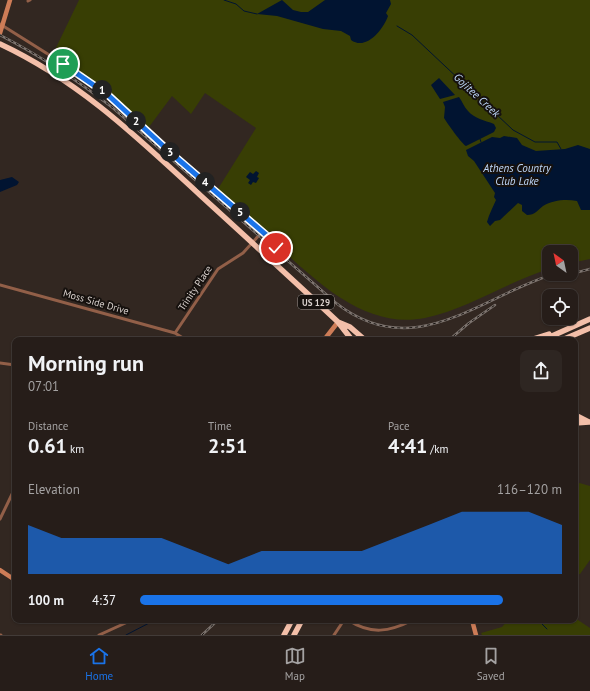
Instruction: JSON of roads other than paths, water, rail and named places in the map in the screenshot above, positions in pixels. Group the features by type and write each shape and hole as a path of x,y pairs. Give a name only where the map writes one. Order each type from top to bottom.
{"highway":[{"name":"US 129","path":"0,44 48,68 95,102 146,144 338,322 350,337"},
{"path":"539,337 590,319"},
{"name":"US 129","path":"338,322 350,327 362,337"},
{"path":"548,337 568,327"},
{"path":"569,337 590,328"},
{"path":"577,337 590,333"},
{"path":"578,417 589,422"},
{"path":"578,423 589,422"},
{"path":"284,635 290,623"},
{"path":"294,635 300,623"}],"street":[{"path":"0,33 1,25 10,0"},
{"path":"1,25 108,95 172,154 272,240 276,248"},
{"name":"Trinity Place","path":"175,333 218,269 253,244 262,232"},
{"name":"Moss Side Drive","path":"0,285 175,333 181,337"},
{"path":"326,337 338,322"},
{"path":"0,363 12,365"},
{"path":"0,519 12,494"},
{"path":"0,570 12,578"},
{"path":"99,635 125,623"},
{"path":"334,635 342,623"},
{"path":"353,623 361,628 375,631 385,630 405,623"},
{"path":"473,623 476,635"}],"water":[{"path":"282,0 293,10 301,12 308,12 325,0 390,0 391,4 386,13 388,16 386,22 378,33 368,41 357,43 351,40 350,36 341,31 323,29 277,16 257,14"},
{"path":"439,78 455,95 440,99 431,85"},
{"path":"459,97 465,108 471,114 494,124 496,128 494,132 466,146 458,138 444,118 445,107 443,102"},
{"name":"Athens Country Club Lake","path":"504,136 517,138 522,145 536,151 565,149 578,145 590,149 590,210 581,210 577,201 564,200 547,204 534,213 527,215 522,211 522,205 518,203 500,220 495,221 490,226 487,222 496,200 494,197 495,193 474,161 468,156 466,150 492,137 500,138"},
{"path":"256,171 259,173 257,177 259,178 256,183 253,182 251,185 248,183 250,180 246,177 250,172 253,174"},
{"path":"12,177 19,182 17,185 0,192 0,180"}],"waterway":[{"path":"224,0 236,4 244,11 257,14"},
{"name":"Gojitee Creek","path":"397,26 412,35 513,130 535,142 557,142 561,149"},
{"path":"126,635 149,623"},
{"path":"541,623 547,629"}],"railway":[{"path":"0,35 30,51 58,69 113,108 336,303 365,320 392,327 419,327 446,320 542,278"},
{"path":"578,272 590,269"},
{"path":"453,337 469,323 495,305"},
{"path":"202,635 215,623"}]}
